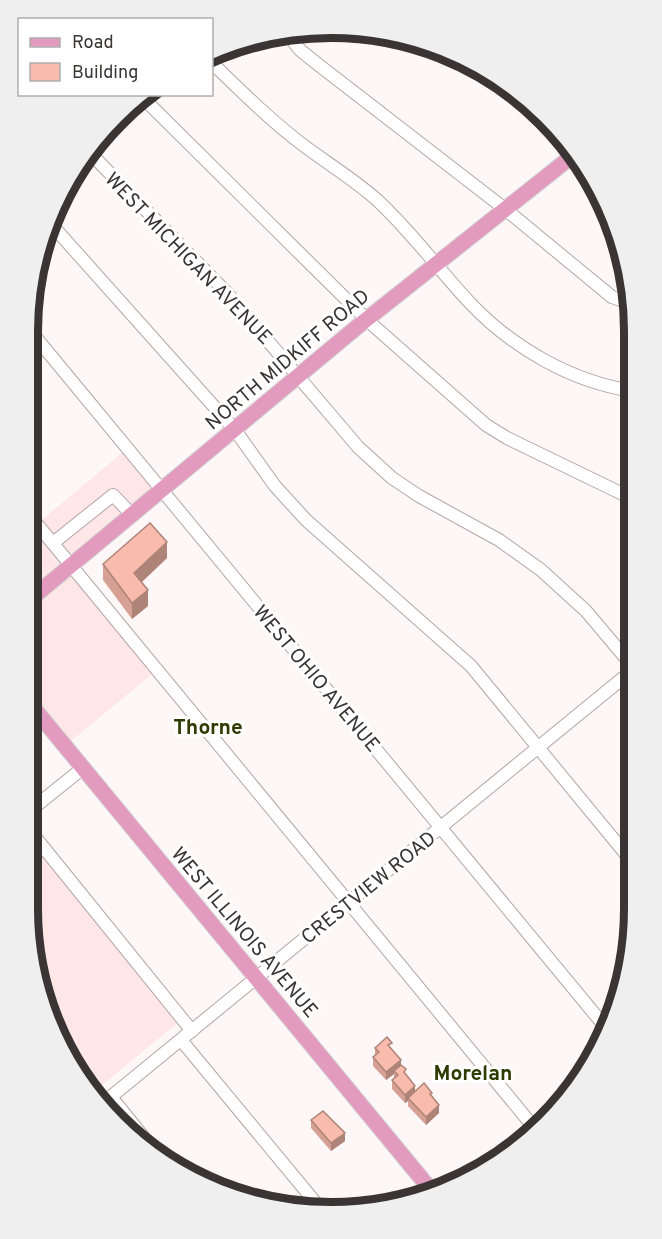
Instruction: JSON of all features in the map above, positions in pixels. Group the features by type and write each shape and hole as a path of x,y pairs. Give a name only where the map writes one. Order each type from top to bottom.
{"main road":[{"name":"NORTH MIDKIFF ROAD","path":"38,593 367,320 569,159"},
{"name":"WEST ILLINOIS AVENUE","path":"38,717 83,768 427,1185"}],"street":[{"path":"292,40 300,50 505,209 612,297 623,301"},
{"path":"213,64 277,124 375,199 404,226 484,316 525,349 582,378 624,389"},
{"path":"147,102 367,320 486,425 507,438 624,495"},
{"name":"WEST MICHIGAN AVENUE","path":"94,157 228,294 358,447 392,478 437,508 499,540 542,570 586,610 624,657"},
{"path":"56,230 235,430 275,486 306,520 471,666 624,852"},
{"name":"WEST OHIO AVENUE","path":"38,340 601,1022"},
{"path":"53,543 113,495 132,514"},
{"path":"38,525 531,1124"},
{"path":"38,585 42,590"},
{"name":"CRESTVIEW ROAD","path":"108,1099 624,677"},
{"path":"38,804 83,768"},
{"path":"38,841 192,1030"},
{"path":"181,1040 314,1201"}],"shaded area":[{"path":"127,449 163,493 72,568 157,670 65,746 38,717 38,523"},
{"path":"38,847 180,1021 99,1088 68,1038 53,1002 43,965 38,927"}],"building":[{"path":"150,523 167,542 134,573 148,590 132,603 103,564"},
{"path":"387,1037 392,1043 388,1045 401,1060 386,1072 373,1057 379,1052 375,1048"},
{"path":"401,1065 406,1069 404,1072 415,1086 405,1095 392,1080 398,1075 394,1071"},
{"path":"424,1083 439,1105 426,1117 408,1098"},
{"path":"323,1111 345,1133 331,1143 311,1120"}],"district":[{"name":"Thorne","path":"208,727"},
{"name":"Morelan","path":"473,1073"}]}
